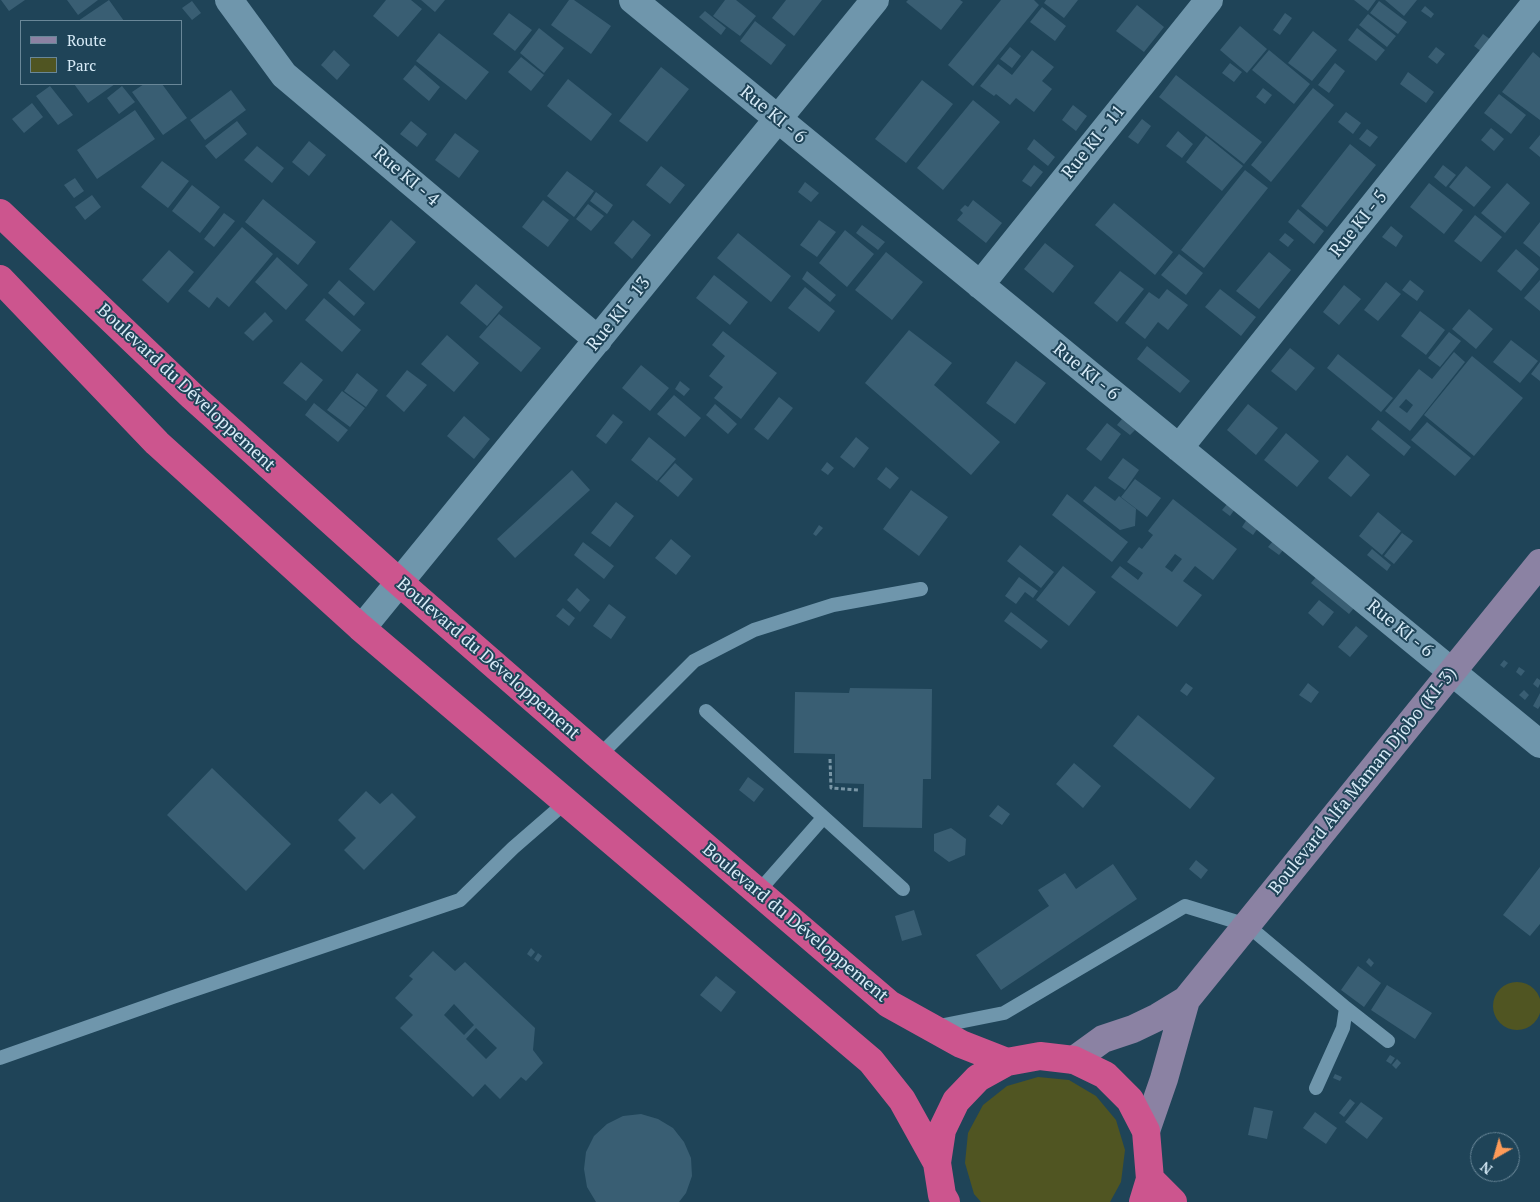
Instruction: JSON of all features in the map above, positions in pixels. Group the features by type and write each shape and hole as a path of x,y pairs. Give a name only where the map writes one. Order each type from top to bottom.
{"highway":[{"name":"Boulevard du Développement","path":"0,214 192,396 399,582 889,1004 961,1044 1007,1062"},
{"path":"0,279 157,443 362,628 870,1061 902,1100 937,1163"},
{"path":"946,1202 942,1195 937,1163 942,1130 956,1101 978,1078 1007,1062 1040,1056 1074,1060 1105,1075 1130,1100 1146,1131 1147,1190 1173,1202"}],"main road":[{"name":"Boulevard Alfa Maman Djobo (KI-3)","path":"1074,1060 1103,1039 1133,1029 1186,1000 1540,562"},
{"name":"Boulevard Alfa Maman Djobo (KI-3)","path":"1146,1131 1164,1079 1186,1000"}],"street":[{"name":"Rue KI - 4","path":"229,0 284,74 598,340"},
{"name":"Rue KI - 6","path":"633,0 1540,744"},
{"name":"Rue KI - 13","path":"362,628 875,0"},
{"name":"Rue KI - 11","path":"980,285 1209,0"},
{"name":"Rue KI - 5","path":"1179,448 1538,0"}],"lane":[{"path":"599,756 694,662 754,630 833,605 921,589"},
{"path":"706,711 903,889"},
{"path":"0,1058 460,900 513,848 566,802"},
{"path":"758,892 823,818"},
{"path":"931,1028 1004,1013 1185,906 1247,925 1388,1041"},
{"path":"1316,1088 1343,1028 1346,1008"}],"path":[{"path":"830,759 831,788 858,790"}],"green space":[{"path":"1512,982 1522,982 1534,989 1541,1001 1541,1011 1534,1023 1522,1030 1512,1030 1504,1026 1497,1019 1493,1011 1493,1001 1497,993 1504,986"},
{"path":"1038,1077 1069,1080 1096,1096 1116,1120 1125,1150 1121,1182 1110,1202 981,1202 974,1194 965,1163 968,1133 983,1105 1007,1086"}],"building":[{"path":"1,0 25,0 9,11"},
{"path":"67,0 98,0 78,15"},
{"path":"109,0 123,20 79,20"},
{"path":"386,0 411,0 422,9 398,37 373,16"},
{"path":"421,0 445,0 435,12"},
{"path":"569,0 574,0 611,26 591,54 551,25"},
{"path":"725,0 736,0 756,16 740,36 713,16"},
{"path":"786,0 822,0 794,36 772,18"},
{"path":"908,0 960,0 963,2 941,30 906,2"},
{"path":"1001,0 1034,0 1039,5 973,86 948,65"},
{"path":"1046,0 1078,0 1064,18 1044,3"},
{"path":"1354,0 1376,0 1368,11"},
{"path":"1385,0 1417,0 1404,16"},
{"path":"192,1 201,13 192,20 182,8"},
{"path":"1379,1 1407,22 1398,34 1370,13"},
{"path":"1137,5 1164,27 1144,52 1116,31"},
{"path":"1425,6 1434,14 1431,18 1421,11"},
{"path":"1042,7 1066,26 1055,41 1030,22"},
{"path":"705,11 726,28 721,35 699,17"},
{"path":"509,13 532,30 515,51 493,34"},
{"path":"1285,13 1292,18 1280,35 1273,30"},
{"path":"1368,14 1396,36 1387,47 1359,25"},
{"path":"755,21 786,45 771,65 740,41"},
{"path":"1240,26 1267,49 1247,73 1220,50"},
{"path":"539,28 564,48 544,73 520,53"},
{"path":"1357,28 1385,50 1376,61 1348,40"},
{"path":"1313,31 1337,50 1312,81 1288,63"},
{"path":"439,33 489,72 466,100 416,61"},
{"path":"1483,34 1495,43 1486,55 1474,46"},
{"path":"1010,47 1021,56 1012,68 1000,59"},
{"path":"1436,47 1445,54 1437,64 1428,57"},
{"path":"334,50 350,65 337,80 321,65"},
{"path":"1032,50 1054,67 1042,81 1052,89 1034,112 1016,98 1010,105 996,94 994,96 980,86 998,64 1012,75"},
{"path":"1269,50 1310,84 1294,104 1252,70"},
{"path":"1533,52 1540,58 1540,120 1502,92"},
{"path":"521,57 544,75 531,91 508,72"},
{"path":"1230,63 1242,72 1234,82 1222,73"},
{"path":"1335,63 1345,71 1329,93 1318,85"},
{"path":"415,65 440,87 429,101 403,79"},
{"path":"661,67 689,89 647,142 619,121"},
{"path":"1408,72 1434,92 1426,103 1400,84"},
{"path":"1176,75 1262,142 1244,164 1159,97"},
{"path":"568,79 612,114 591,141 547,106"},
{"path":"922,80 953,104 906,163 875,139"},
{"path":"75,85 114,85 88,103"},
{"path":"142,85 163,85 187,118 163,135 132,92"},
{"path":"50,86 73,115 58,125 36,96"},
{"path":"122,86 135,102 119,114 107,98"},
{"path":"1263,88 1272,95 1265,104 1256,97"},
{"path":"1313,88 1334,105 1271,182 1251,165"},
{"path":"231,90 246,110 205,140 190,120"},
{"path":"1499,94 1526,115 1511,134 1484,113"},
{"path":"973,100 1000,122 943,190 917,168"},
{"path":"32,103 43,117 24,133 12,119"},
{"path":"1073,105 1087,116 1076,131 1062,120"},
{"path":"135,110 155,139 97,179 77,150"},
{"path":"1346,112 1361,123 1353,134 1338,122"},
{"path":"1142,119 1151,126 1138,144 1128,137"},
{"path":"237,121 247,134 216,159 205,146"},
{"path":"411,121 427,134 417,147 400,134"},
{"path":"1491,128 1504,139 1494,151 1481,140"},
{"path":"1367,129 1378,137 1370,147 1359,139"},
{"path":"1178,131 1193,144 1182,158 1166,146"},
{"path":"455,133 479,151 459,178 435,160"},
{"path":"1540,135 1540,157 1529,148"},
{"path":"1206,136 1243,166 1222,191 1186,162"},
{"path":"1034,139 1055,157 1048,166 1027,149"},
{"path":"309,141 326,155 309,176 292,162"},
{"path":"1350,144 1376,165 1327,227 1301,206"},
{"path":"257,146 284,168 272,183 244,160"},
{"path":"162,161 189,181 168,208 141,187"},
{"path":"1034,165 1043,172 1031,187 1022,181"},
{"path":"1443,165 1456,175 1446,187 1434,177"},
{"path":"661,166 685,185 670,204 646,185"},
{"path":"1466,166 1491,187 1474,207 1449,187"},
{"path":"1245,170 1268,188 1204,268 1181,250"},
{"path":"567,171 594,191 574,217 547,196"},
{"path":"75,178 84,191 74,198 64,185"},
{"path":"805,182 819,193 811,202 798,192"},
{"path":"1429,183 1463,210 1444,234 1410,207"},
{"path":"1507,183 1530,203 1505,233 1481,213"},
{"path":"192,185 220,207 200,233 172,211"},
{"path":"596,192 613,205 607,214 590,201"},
{"path":"92,195 101,207 85,220 75,207"},
{"path":"263,199 316,242 298,265 245,222"},
{"path":"543,200 569,220 548,247 522,227"},
{"path":"973,200 1002,223 986,243 957,220 963,213 960,210 965,205 968,207"},
{"path":"1114,203 1173,252 1155,275 1095,225"},
{"path":"588,204 604,216 591,231 576,219"},
{"path":"1298,209 1324,231 1314,244 1288,222"},
{"path":"224,213 235,221 214,247 204,239"},
{"path":"1475,215 1502,237 1481,262 1454,241"},
{"path":"391,220 416,242 374,291 349,269"},
{"path":"633,220 651,235 632,259 614,243"},
{"path":"819,220 836,232 817,257 800,245"},
{"path":"1540,222 1540,257 1523,243"},
{"path":"862,225 885,242 878,250 856,233"},
{"path":"1391,226 1403,236 1396,247 1382,237"},
{"path":"242,227 273,254 229,307 217,297 209,308 188,291"},
{"path":"845,230 874,254 847,287 819,263"},
{"path":"738,233 791,276 771,302 717,258"},
{"path":"1285,233 1294,240 1288,247 1279,240"},
{"path":"1045,243 1074,266 1053,293 1024,269"},
{"path":"1516,249 1539,269 1521,291 1497,271"},
{"path":"169,250 194,272 168,303 142,280"},
{"path":"886,252 923,282 892,320 855,290"},
{"path":"1269,252 1291,270 1259,309 1236,291"},
{"path":"1179,254 1203,273 1186,295 1161,275"},
{"path":"277,257 308,285 286,310 255,282"},
{"path":"807,271 836,295 830,302 802,279"},
{"path":"1120,271 1144,289 1117,322 1094,303"},
{"path":"714,275 748,302 730,325 696,298"},
{"path":"339,280 365,303 354,316 328,293"},
{"path":"1410,280 1424,291 1417,301 1402,290"},
{"path":"1540,280 1540,311 1524,298"},
{"path":"1386,282 1401,294 1378,321 1364,310"},
{"path":"476,284 503,307 487,326 460,303"},
{"path":"1344,285 1361,299 1339,325 1323,312"},
{"path":"805,287 835,311 819,332 788,308"},
{"path":"1167,289 1188,305 1168,330 1158,322 1145,339 1125,323 1149,292 1159,299"},
{"path":"1220,289 1256,317 1241,336 1205,307"},
{"path":"324,298 361,330 342,352 305,320"},
{"path":"1469,309 1493,329 1476,349 1452,329"},
{"path":"1420,311 1445,330 1426,355 1401,336"},
{"path":"265,312 273,321 253,341 244,333"},
{"path":"499,314 541,348 521,372 479,337"},
{"path":"909,330 952,363 934,385 1000,442 971,475 865,383"},
{"path":"723,331 777,373 741,419 714,398 723,387 709,376 725,356 712,345"},
{"path":"1449,332 1461,341 1440,367 1428,358"},
{"path":"447,335 479,363 454,392 421,364"},
{"path":"1511,340 1538,361 1520,383 1493,362"},
{"path":"1147,346 1190,381 1180,393 1137,359"},
{"path":"1290,348 1315,368 1296,391 1271,371"},
{"path":"1454,352 1465,362 1410,431 1385,411 1419,369 1432,379","holes":["1406,399 1413,405 1407,413 1399,407"]},
{"path":"1338,354 1393,398 1381,412 1327,368"},
{"path":"1472,356 1523,398 1474,456 1424,415"},
{"path":"1016,361 1046,383 1015,424 986,403"},
{"path":"301,362 323,380 306,401 283,383"},
{"path":"1540,362 1540,381 1531,374"},
{"path":"641,365 669,388 650,411 622,388"},
{"path":"407,370 427,385 404,412 386,396"},
{"path":"357,373 378,390 366,407 344,391"},
{"path":"680,381 690,389 684,396 675,389"},
{"path":"342,391 365,408 350,427 327,410"},
{"path":"674,395 701,418 685,437 657,414"},
{"path":"779,397 793,408 768,440 754,429"},
{"path":"314,403 348,430 338,442 305,415"},
{"path":"715,404 737,424 728,434 706,415"},
{"path":"1248,404 1278,428 1256,455 1227,430"},
{"path":"613,414 623,422 606,444 596,436"},
{"path":"464,416 490,439 474,459 447,436"},
{"path":"1122,419 1135,430 1130,435 1117,425"},
{"path":"1378,420 1411,447 1404,456 1371,429"},
{"path":"1427,422 1471,458 1455,476 1411,440"},
{"path":"1107,423 1121,434 1101,461 1086,449"},
{"path":"1286,433 1319,461 1297,487 1264,460"},
{"path":"649,437 676,459 657,481 631,460"},
{"path":"856,437 869,448 854,468 840,457"},
{"path":"1347,455 1370,475 1351,497 1328,478"},
{"path":"1123,458 1139,470 1125,490 1108,478"},
{"path":"827,462 834,468 828,475 821,470"},
{"path":"675,463 693,479 678,497 659,481"},
{"path":"886,467 899,478 890,489 877,479"},
{"path":"572,470 590,490 515,558 497,539"},
{"path":"1135,479 1161,498 1147,517 1121,497"},
{"path":"1095,486 1115,501 1119,496 1136,509 1135,526 1120,530 1083,501"},
{"path":"911,490 948,517 919,556 883,529"},
{"path":"1067,494 1128,542 1112,562 1052,515"},
{"path":"1173,499 1237,549 1213,580 1195,566 1183,581 1202,595 1177,627 1111,577 1120,566 1138,580 1143,573 1127,562 1139,547 1142,549 1153,535 1148,531","holes":["1175,554 1182,559 1172,572 1165,567"]},
{"path":"616,502 634,516 610,547 591,533"},
{"path":"1228,503 1235,509 1230,516 1222,510"},
{"path":"1378,512 1401,531 1382,555 1359,536"},
{"path":"1249,516 1260,525 1253,535 1242,527"},
{"path":"819,525 823,528 816,536 813,534"},
{"path":"1402,533 1413,541 1394,564 1384,556"},
{"path":"671,539 691,556 676,575 655,558"},
{"path":"1273,541 1284,549 1279,555 1268,547"},
{"path":"583,542 614,566 604,579 574,555"},
{"path":"1020,545 1054,572 1041,588 1007,561"},
{"path":"1372,549 1391,565 1387,571 1367,555"},
{"path":"1063,566 1096,592 1069,626 1036,600"},
{"path":"1321,571 1359,602 1349,614 1311,583"},
{"path":"1019,577 1038,591 1033,598 1025,592 1016,604 1005,596"},
{"path":"577,588 590,600 580,612 567,600"},
{"path":"1319,600 1334,612 1323,626 1308,613"},
{"path":"609,604 626,617 611,639 593,626"},
{"path":"563,608 575,618 569,626 556,616"},
{"path":"1011,612 1048,641 1041,649 1004,621"},
{"path":"1356,626 1368,636 1350,657 1338,647"},
{"path":"1504,660 1508,663 1504,668 1500,665"},
{"path":"1519,667 1525,671 1521,676 1516,672"},
{"path":"1537,678 1540,680 1538,688 1533,684"},
{"path":"1186,683 1193,688 1187,696 1180,691"},
{"path":"1308,683 1319,692 1311,703 1299,695"},
{"path":"850,688 932,689 931,779 923,779 922,828 863,827 864,784 835,783 835,754 794,753 795,692 849,693"},
{"path":"1524,690 1529,695 1525,700 1519,695"},
{"path":"1540,693 1540,706 1538,709 1533,706"},
{"path":"1138,715 1215,778 1190,809 1113,746"},
{"path":"1074,763 1101,786 1083,808 1056,784"},
{"path":"212,768 291,844 246,891 167,815"},
{"path":"748,777 764,789 754,802 739,790"},
{"path":"366,791 380,804 392,793 416,817 364,870 344,850 356,838 338,820"},
{"path":"998,805 1010,814 1002,825 989,816"},
{"path":"951,828 966,839 965,855 949,862 934,851 934,834"},
{"path":"1196,860 1208,870 1201,879 1189,869"},
{"path":"1113,864 1137,899 1001,990 976,955 1049,906 1038,890 1065,873 1076,889"},
{"path":"1540,867 1540,924 1530,936 1503,915"},
{"path":"914,910 922,935 902,941 895,916"},
{"path":"531,948 535,952 531,957 527,954"},
{"path":"433,951 455,971 465,962 535,1028 533,1050 543,1063 526,1081 521,1077 500,1099 485,1084 473,1097 400,1028 413,1015 395,998 413,979 409,976","holes":["454,1004 474,1025 464,1035 444,1015","476,1028 497,1048 486,1059 466,1039"]},
{"path":"538,953 542,956 538,962 534,959"},
{"path":"1369,958 1374,963 1371,967 1366,962"},
{"path":"1358,966 1381,983 1364,1007 1341,990"},
{"path":"716,976 736,992 721,1012 700,995"},
{"path":"1387,985 1432,1013 1415,1039 1371,1010"},
{"path":"1390,1055 1395,1058 1391,1064 1386,1061"},
{"path":"1397,1059 1401,1063 1396,1069 1392,1065"},
{"path":"1335,1074 1342,1077 1340,1081 1333,1078"},
{"path":"1350,1099 1355,1103 1344,1117 1339,1113"},
{"path":"1361,1102 1383,1118 1367,1139 1345,1122"},
{"path":"1254,1107 1273,1111 1267,1139 1248,1135"},
{"path":"1315,1112 1337,1128 1326,1144 1303,1128"},
{"path":"641,1114 658,1119 673,1128 684,1142 691,1158 692,1176 686,1193 679,1202 596,1202 587,1187 584,1169 586,1152 594,1136 607,1124 623,1116"}]}
